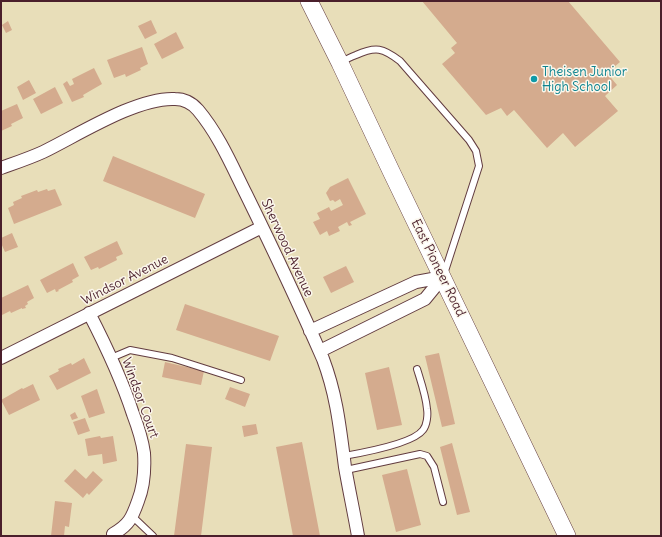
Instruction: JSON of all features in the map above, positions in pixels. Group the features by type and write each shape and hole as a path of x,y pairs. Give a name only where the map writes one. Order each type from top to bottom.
{"main road":[{"name":"East Pioneer Road","path":"309,1 567,536"}],"street":[{"name":"Sherwood Avenue","path":"1,168 41,152 124,111 148,102 176,99 190,103 198,110 222,146 262,226 320,351 336,405 358,536"},
{"name":"Windsor Avenue","path":"1,358 262,226"},
{"path":"310,331 416,282 443,278"},
{"path":"320,351 425,299 443,278"},
{"name":"Windsor Court","path":"89,313 111,358 141,436 144,451 142,490 132,516 125,527 113,534"}],"lane":[{"path":"340,63 371,49 385,51 400,61 476,151 479,166 443,278"},
{"path":"111,358 130,350 172,358 240,380"},
{"path":"344,456 390,447 410,439 422,431 426,424 427,409 418,370"},
{"path":"346,470 420,454 426,456 434,467 443,502"},
{"path":"132,516 153,536"}],"building":[{"name":"Theisen Junior High School","path":"422,1 568,1 620,62 607,73 617,85 605,96 618,111 575,147 563,133 547,148 514,110 507,116 501,108 486,115 442,64 455,53 451,48 457,43"},
{"path":"151,20 157,33 145,39 138,26"},
{"path":"8,21 12,30 6,33 2,25"},
{"path":"176,32 184,48 162,59 154,44"},
{"path":"142,47 148,64 140,68 141,70 126,77 125,74 114,78 107,60"},
{"path":"94,68 102,84 83,95 84,97 72,102 63,84 67,81 70,86 74,84 72,79"},
{"path":"29,80 36,93 23,100 17,87"},
{"path":"55,87 63,103 41,114 33,99"},
{"path":"17,104 23,118 11,124 12,126 1,131 1,111"},
{"path":"113,156 205,194 195,218 103,181"},
{"path":"348,178 366,214 350,222 352,225 349,226 347,222 338,227 340,231 329,236 327,231 320,235 313,222 320,219 317,213 329,207 331,211 343,205 340,199 335,202 333,200 330,201 326,193 330,187"},
{"path":"47,189 48,191 55,189 62,205 14,224 8,208 14,205 13,202 22,198 21,196 37,190 38,192"},
{"path":"12,233 18,247 5,252 1,243 1,238"},
{"path":"117,241 123,254 116,257 117,260 99,269 98,267 91,270 84,257"},
{"path":"73,263 79,276 72,280 73,282 58,290 59,291 56,292 55,289 47,293 40,280"},
{"path":"346,266 354,282 331,293 323,277"},
{"path":"28,285 34,298 27,302 28,304 25,306 26,308 22,308 11,313 10,311 2,315 1,298"},
{"path":"185,304 279,336 270,361 176,330"},
{"path":"439,353 455,424 442,427 425,356"},
{"path":"84,358 91,373 57,390 49,376 59,371 58,369 71,363 72,365"},
{"path":"165,362 204,371 201,385 162,377"},
{"path":"389,367 402,425 377,430 365,373"},
{"path":"33,384 40,400 9,415 1,400 22,388 23,389"},
{"path":"230,387 250,394 245,407 225,399"},
{"path":"97,389 105,413 89,418 81,396"},
{"path":"75,412 78,418 72,420 70,415"},
{"path":"85,418 90,431 78,435 73,422"},
{"path":"256,424 258,434 244,437 242,426"},
{"path":"100,436 101,438 113,436 117,461 103,464 102,454 88,456 85,439"},
{"path":"302,442 320,536 293,536 276,447"},
{"path":"452,443 470,512 457,515 440,447"},
{"path":"186,444 212,447 201,536 174,536"},
{"path":"75,469 86,479 93,471 103,480 89,495 87,493 83,498 64,481"},
{"path":"407,469 421,525 396,532 382,475"},
{"path":"55,501 72,503 69,527 65,526 64,536 51,536"}],"place":[{"name":"Theisen Junior High School","path":"534,79"}]}
